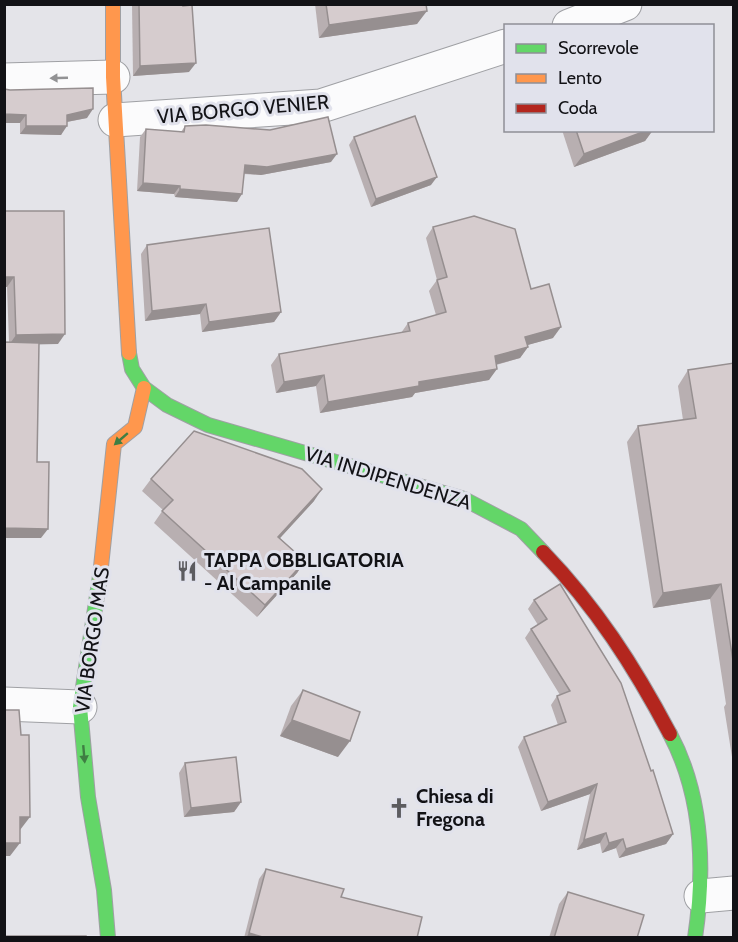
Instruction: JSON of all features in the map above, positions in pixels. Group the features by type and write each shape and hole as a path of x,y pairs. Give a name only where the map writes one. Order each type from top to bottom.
{"main road":[{"name":"VIA INDIPENDENZA","path":"113,4 113,76 126,340 132,369 144,388 167,405 208,425 464,498 521,529 579,590 638,673 675,743 690,785 701,849 701,896 695,938"},
{"name":"VIA BORGO MAS","path":"108,938 104,890 88,797 80,707 103,560 114,444 135,427 144,388"}],"street":[{"path":"573,24 624,4"},
{"name":"VIA BORGO VENIER","path":"115,120 321,106 504,47"},
{"path":"4,80 113,76"},
{"path":"4,704 80,707"},
{"path":"701,896 734,892"}],"building":[{"path":"139,4 192,5 196,63 140,66"},
{"path":"326,4 426,4 427,11 329,25"},
{"path":"93,88 93,109 67,115 67,126 26,126 26,115 4,114 4,89"},
{"path":"415,116 437,177 376,199 354,137"},
{"path":"328,117 337,154 267,167 245,165 242,194 180,189 180,186 143,183 146,129 184,132 185,126 206,125 270,130"},
{"path":"577,132 643,132 584,154"},
{"path":"4,211 64,211 65,334 16,335 14,277 4,277"},
{"path":"474,216 515,229 531,289 549,284 561,327 525,337 528,347 495,356 497,369 419,382 419,386 328,402 324,375 284,382 279,354 410,331 408,323 446,312 437,280 447,277 433,227"},
{"path":"269,228 281,312 209,322 206,304 152,311 147,245"},
{"path":"4,342 39,343 37,462 49,462 48,529 4,528"},
{"path":"734,363 734,667 721,584 663,593 638,426 696,418 688,370"},
{"path":"194,431 302,469 322,489 278,537 305,561 265,605 162,511 173,500 151,479"},
{"path":"560,584 621,683 651,771 653,770 673,834 626,849 623,839 609,843 606,833 584,840 597,784 548,802 524,737 566,722 557,696 570,691 531,629 547,619 534,600"},
{"path":"303,690 360,712 350,741 292,720"},
{"path":"4,710 19,710 21,735 29,735 30,817 20,817 20,843 4,843"},
{"path":"236,757 241,802 191,808 185,763"},
{"path":"266,869 344,889 341,897 422,917 417,938 266,938 249,933"},
{"path":"568,892 644,915 637,938 554,938"},
{"path":"4,936 86,936 86,938 4,938"}],"traffic: fast":[{"path":"129,353 132,369 144,388 167,405 208,425 464,499 521,529 543,552"},
{"path":"100,576 80,707 88,797 104,890 108,938"},
{"path":"670,734 689,782 699,834 700,886 695,938"}],"traffic: slow":[{"path":"113,4 113,77 129,353"},
{"path":"100,576 114,444 135,427 144,388"}],"traffic: jam":[{"path":"543,552 580,594 613,638 670,734"}],"place":[{"name":"TAPPA OBBLIGATORIA - Al Campanile","path":"187,571"},
{"name":"Chiesa di Fregona","path":"399,808"}]}
